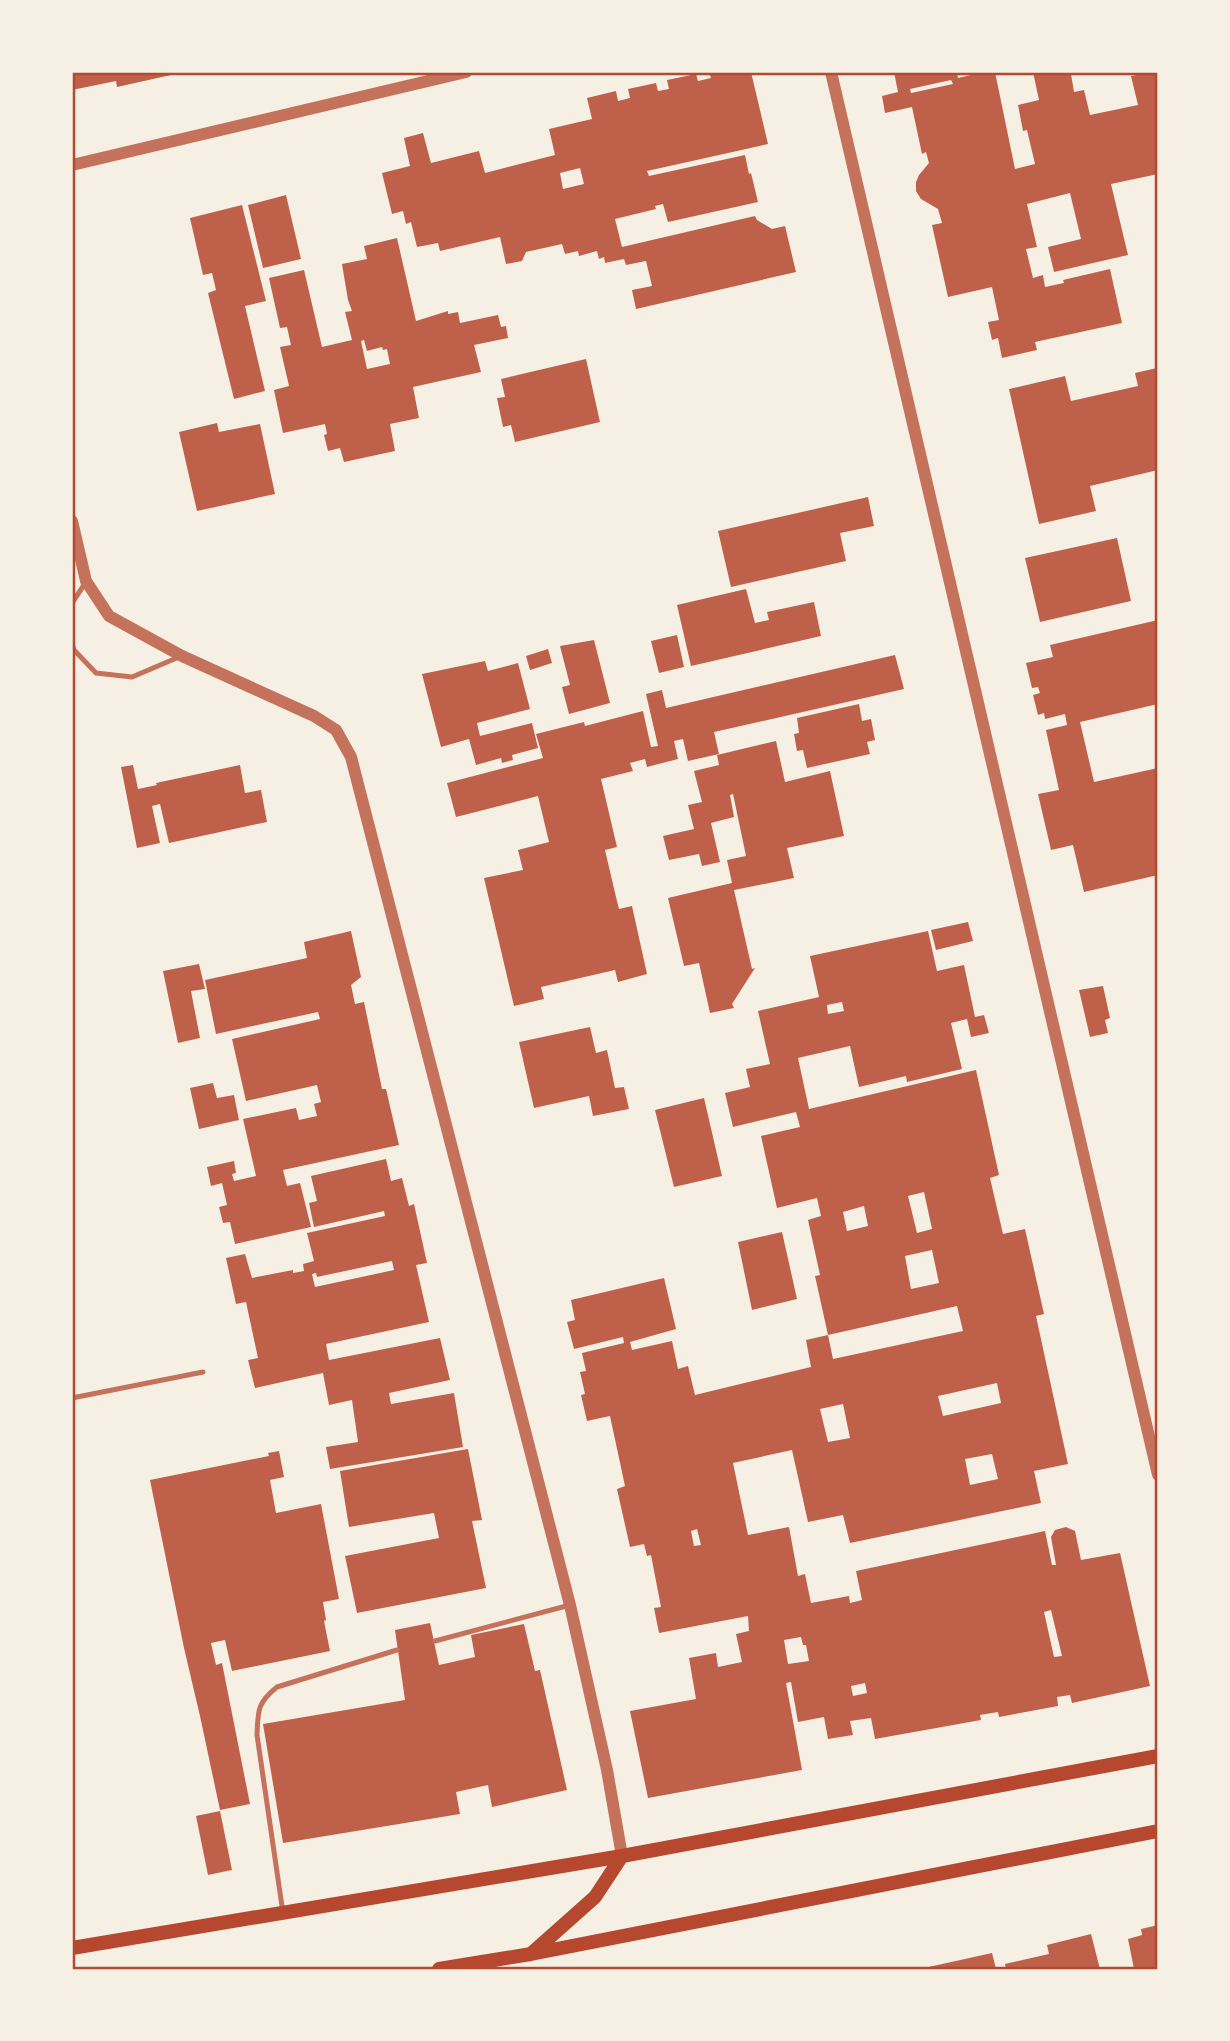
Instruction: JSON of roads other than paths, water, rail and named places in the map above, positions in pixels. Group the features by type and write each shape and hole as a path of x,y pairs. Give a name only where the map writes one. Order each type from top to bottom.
{"main road":[{"path":"72,1948 622,1856 1158,1756"},
{"path":"439,1969 531,1954 1158,1831"},
{"path":"531,1954 595,1897 622,1856"}],"street":[{"path":"72,165 466,72"},
{"path":"831,72 1158,1475"},
{"path":"72,521 86,581 109,616 182,656 314,716 337,730 351,757 570,1605 607,1770 622,1856"}],"lane":[{"path":"72,603 86,581"},
{"path":"73,648 96,673 132,677 182,656"},
{"path":"72,1398 203,1372"},
{"path":"435,1641 570,1605"},
{"path":"283,1913 257,1735 258,1713 264,1698 277,1687 397,1650"}]}
